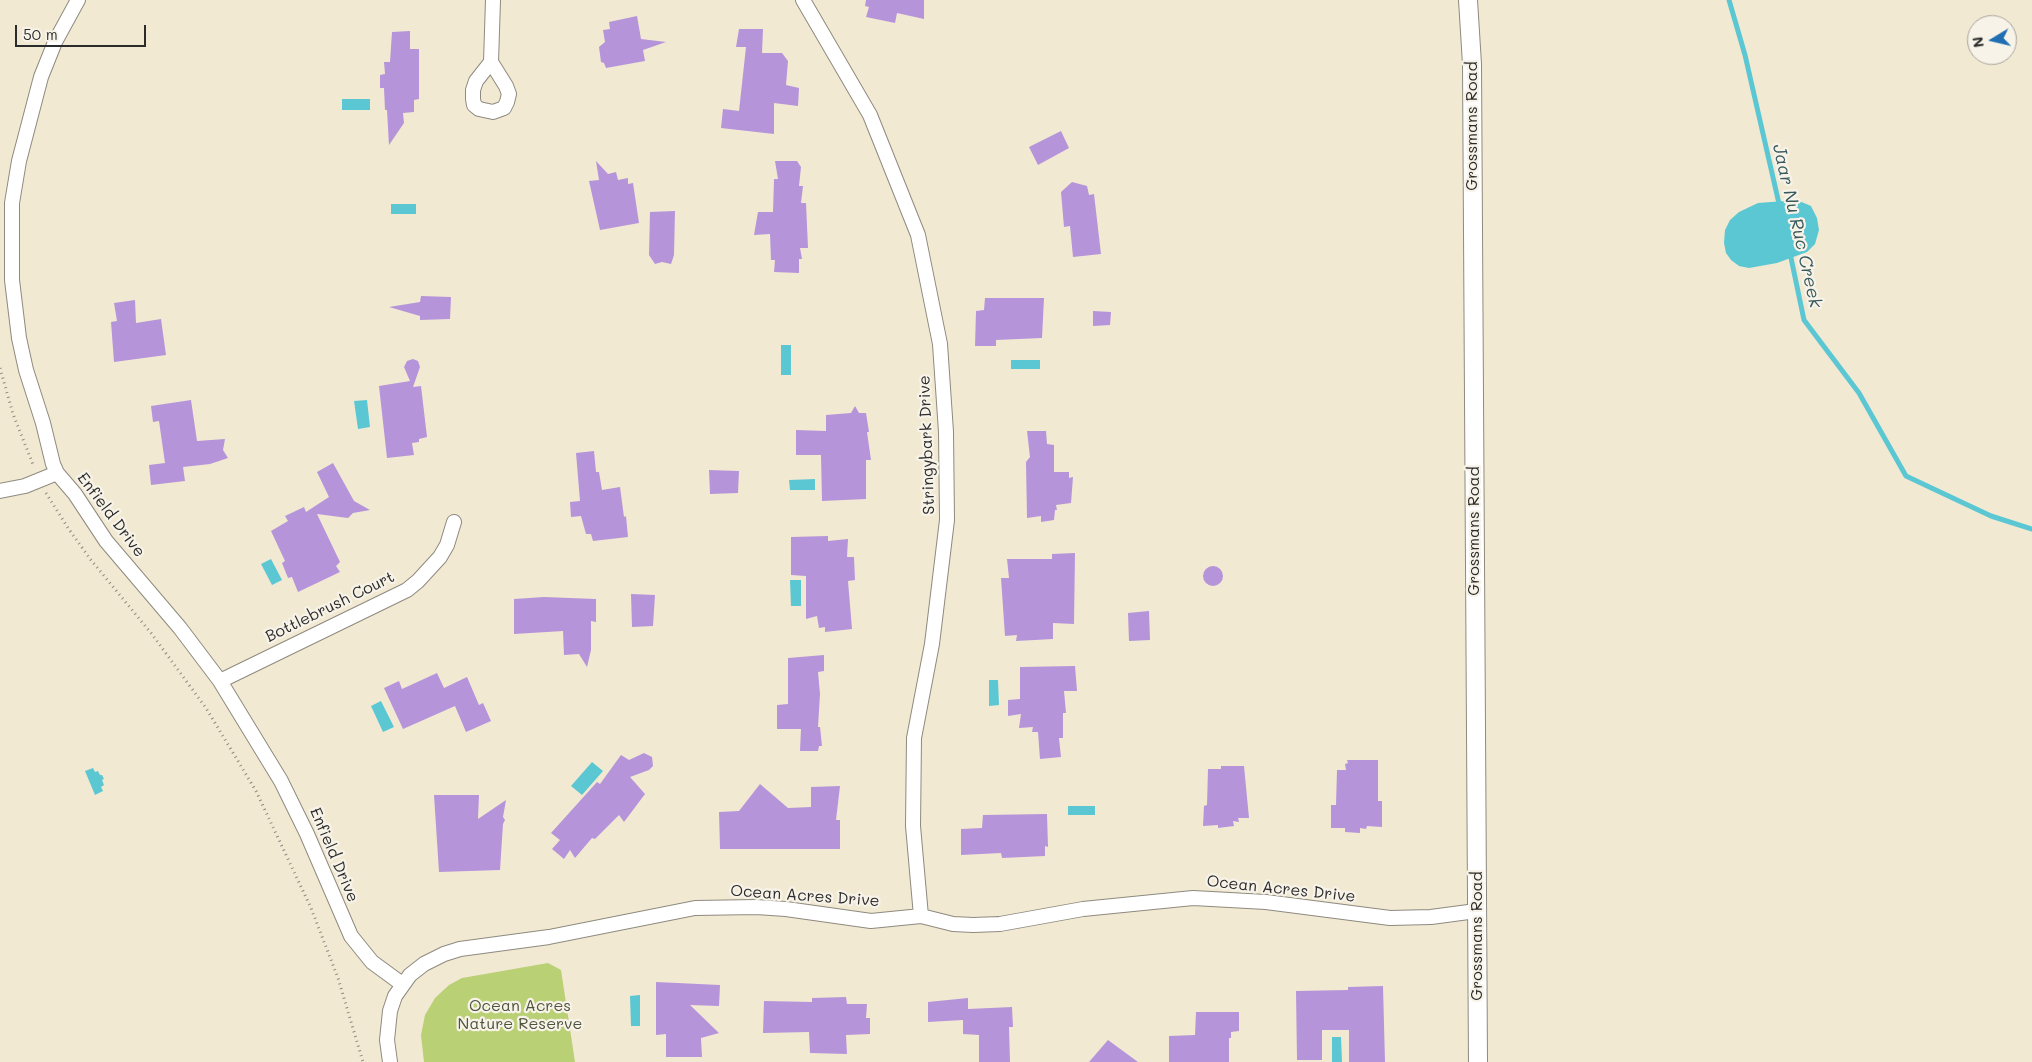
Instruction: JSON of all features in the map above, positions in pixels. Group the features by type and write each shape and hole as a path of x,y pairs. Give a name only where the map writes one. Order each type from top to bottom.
{"street":[{"name":"Enfield Drive","path":"78,0 55,42 41,78 19,161 12,212 12,280 19,338 26,370 57,473 75,494 106,541 180,628 220,681 280,781 307,834 351,936 372,962 402,984"},
{"path":"491,62 493,0"},
{"name":"Stringybark Drive","path":"803,0 870,115 918,235 940,344 946,432 947,520 932,644 914,738 912,780 913,826 921,916"},
{"name":"Grossmans Road","path":"1468,0 1472,64 1478,1062"},
{"path":"0,491 40,481 57,473"},
{"name":"Bottlebrush Court","path":"220,681 406,590 418,581 440,557 454,522"},
{"name":"Ocean Acres Drive","path":"390,1062 387,1040 390,1011 402,984 424,964 460,949 548,937 695,908 779,909 871,921 921,916 953,924 1000,924 1083,909 1193,898 1266,902 1390,918 1431,917 1476,911"}],"path":[{"path":"0,368 13,414 40,481 52,505 90,560 151,633 206,708 252,783 276,830 311,908 338,978 363,1062"}],"green space":[{"name":"Ocean Acres Nature Reserve","path":"548,963 561,970 575,1062 424,1062 421,1035 425,1015 435,998 449,985 462,978"}],"water":[{"path":"342,99 370,99 370,110 342,110"},
{"path":"1797,200 1811,206 1817,218 1819,230 1815,244 1807,252 1777,263 1749,268 1739,266 1731,260 1726,253 1724,243 1725,230 1730,220 1739,212 1758,203"},
{"path":"391,204 416,204 416,214 391,214"},
{"path":"781,345 791,345 791,375 781,375"},
{"path":"1011,360 1040,360 1040,369 1011,369"},
{"path":"367,400 370,427 358,429 354,401"},
{"path":"815,479 815,490 790,490 789,480"},
{"path":"271,559 282,580 272,585 261,564"},
{"path":"790,580 801,580 801,606 791,606"},
{"path":"989,680 998,680 999,705 989,706"},
{"path":"381,701 394,727 383,732 371,706"},
{"path":"592,762 603,771 582,795 571,786"},
{"path":"93,768 104,779 102,780 104,785 101,787 103,791 95,795 85,771"},
{"path":"1068,806 1095,806 1095,815 1068,815"},
{"path":"640,995 640,1026 631,1026 630,996"},
{"path":"1332,1037 1341,1037 1342,1062 1332,1062"}],"building":[{"path":"866,0 924,0 924,19 897,13 895,23 866,17 869,7 865,6"},
{"path":"637,16 641,39 666,42 643,50 645,61 606,68 604,63 601,62 599,47 605,42 603,30 610,29 609,22"},
{"path":"739,29 763,29 762,53 782,53 788,61 786,85 799,88 798,106 774,103 774,134 721,128 723,109 739,111 746,47 736,47"},
{"path":"410,31 410,49 419,49 419,99 414,100 414,112 403,113 404,123 389,145 387,110 385,110 384,88 380,88 380,75 385,74 384,62 390,62 392,32"},
{"path":"1061,131 1069,148 1038,165 1029,147"},
{"path":"596,161 608,174 616,172 618,180 628,178 628,184 633,183 639,223 600,230 589,181 599,180"},
{"path":"775,161 797,161 801,167 799,186 803,186 801,203 806,203 808,248 800,248 802,259 799,259 799,273 774,272 775,260 771,260 770,234 754,235 758,212 773,212 774,179 778,179"},
{"path":"1072,182 1087,186 1089,195 1094,194 1101,254 1073,257 1070,226 1064,227 1061,192"},
{"path":"675,211 674,255 671,264 662,262 655,264 649,255 650,212"},
{"path":"421,296 451,297 450,319 420,320 420,316 389,307 420,302"},
{"path":"985,298 1044,298 1042,338 996,340 996,346 975,346 976,311 984,310"},
{"path":"135,300 136,323 161,319 166,355 114,362 111,322 117,321 114,303"},
{"path":"1093,311 1111,312 1110,325 1093,326"},
{"path":"413,359 418,361 420,367 413,387 421,386 427,437 419,439 419,442 412,443 414,455 387,458 379,386 410,381 404,367 407,361"},
{"path":"191,400 197,441 225,439 223,450 228,458 210,464 183,467 185,481 151,485 149,465 165,463 159,421 153,422 151,406"},
{"path":"855,406 859,413 866,413 869,432 867,432 871,460 866,460 866,499 822,501 821,455 796,455 796,430 826,431 826,415 851,413"},
{"path":"1027,431 1046,431 1047,444 1054,445 1054,472 1069,472 1069,478 1073,477 1071,503 1056,505 1057,510 1055,510 1054,520 1041,522 1041,516 1027,518 1026,462 1030,457"},
{"path":"594,451 596,472 599,472 602,490 620,487 628,537 593,541 591,534 586,534 581,516 571,517 570,502 580,501 576,453"},
{"path":"333,463 354,501 370,510 353,513 348,518 317,514 340,562 336,566 340,572 298,592 292,577 288,578 282,563 285,561 271,531 288,521 285,516 304,507 306,512 329,497 317,472"},
{"path":"709,470 739,471 738,493 710,494"},
{"path":"828,536 828,541 848,539 847,557 854,557 855,580 848,581 852,629 825,632 825,627 819,628 817,616 806,619 806,576 791,575 791,537"},
{"path":"1075,553 1074,624 1053,623 1053,639 1016,641 1017,635 1005,636 1001,578 1009,578 1007,559 1052,559 1052,554"},
{"path":"1209,566 1217,566 1223,572 1223,580 1217,586 1209,586 1203,580 1203,572"},
{"path":"631,594 655,595 653,626 632,627"},
{"path":"544,597 596,599 596,622 591,621 591,650 587,667 579,654 564,655 563,631 514,634 514,599"},
{"path":"1149,611 1150,640 1129,641 1128,613"},
{"path":"824,655 824,671 818,672 820,694 818,727 820,727 822,746 819,746 818,751 800,751 801,729 777,729 777,705 788,704 788,658"},
{"path":"1075,666 1077,691 1064,691 1066,713 1063,713 1063,738 1059,738 1061,757 1040,759 1038,732 1032,732 1033,727 1019,728 1021,714 1008,716 1008,700 1020,699 1020,667"},
{"path":"437,673 444,688 467,677 479,705 483,703 491,721 466,732 455,706 403,729 384,688 399,681 402,689"},
{"path":"644,753 652,757 653,766 649,770 630,777 645,794 624,822 619,815 595,839 592,838 575,858 570,850 564,859 552,849 560,840 551,833 597,782 600,784 621,755 629,760"},
{"path":"1347,760 1378,760 1378,801 1382,801 1382,827 1367,826 1366,829 1360,828 1360,833 1345,832 1345,828 1331,828 1331,805 1336,805 1337,770 1346,770 1345,764 1348,763"},
{"path":"1221,766 1244,766 1249,818 1238,818 1239,822 1233,821 1234,826 1218,828 1218,825 1203,826 1204,806 1207,805 1208,769 1221,769"},
{"path":"760,784 788,808 811,807 811,787 840,786 836,820 840,820 840,849 720,849 719,812 739,811"},
{"path":"434,795 479,795 478,819 506,800 503,817 505,820 503,824 500,870 439,872"},
{"path":"1047,814 1048,847 1045,846 1045,856 1002,858 1001,853 961,855 961,829 982,828 983,815"},
{"path":"656,982 720,985 719,1006 690,1005 719,1033 701,1038 702,1057 666,1057 666,1034 656,1035"},
{"path":"1383,986 1385,1062 1349,1062 1349,1030 1322,1030 1322,1060 1297,1060 1296,991 1348,990 1348,987"},
{"path":"846,997 847,1004 867,1004 866,1018 870,1018 870,1034 846,1035 847,1054 810,1053 809,1032 763,1033 764,1001 812,1002 812,998"},
{"path":"968,998 968,1009 1012,1007 1013,1027 1009,1027 1010,1062 979,1062 979,1035 963,1034 963,1020 928,1022 928,1002"},
{"path":"1196,1012 1239,1012 1239,1031 1231,1032 1231,1038 1229,1038 1229,1062 1169,1062 1169,1036 1195,1035"},
{"path":"1108,1040 1138,1062 1089,1062"}],"waterway":[{"name":"Jaar Nu Ruc Creek","path":"1729,0 1745,55 1780,208"},
{"name":"Jaar Nu Ruc Creek","path":"1790,253 1804,320 1859,393 1906,476 1991,516 2032,529"}]}
